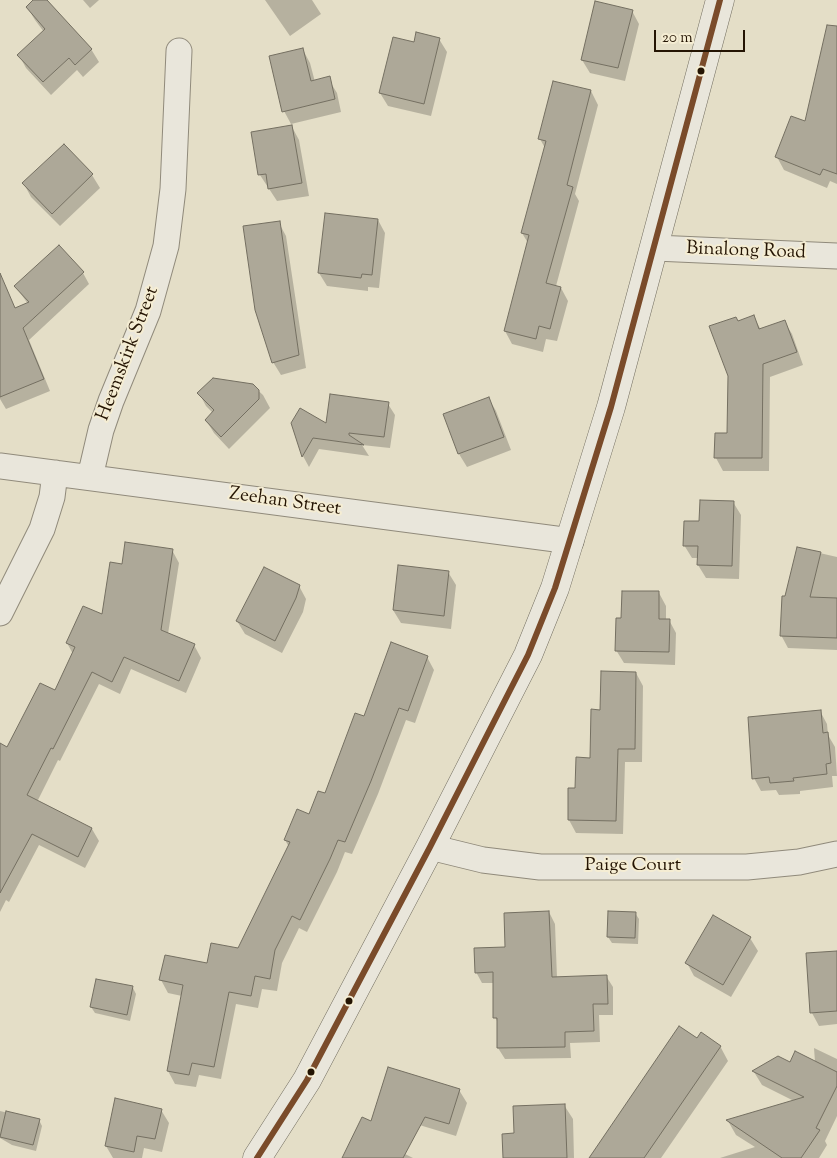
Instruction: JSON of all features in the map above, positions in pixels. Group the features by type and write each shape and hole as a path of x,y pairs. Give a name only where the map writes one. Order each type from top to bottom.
{"main road":[{"path":"258,1158 308,1080 430,847 528,655 556,588 612,407 720,0"}],"street":[{"name":"Heemskirk Street","path":"90,477 101,430 111,400 148,311 166,246 173,189 179,51"},
{"name":"Binalong Road","path":"655,248 837,256"},
{"name":"Zeehan Street","path":"0,466 571,541"},
{"path":"0,613 42,529 52,497 55,473"},
{"name":"Paige Court","path":"430,847 483,860 540,868 747,867 799,862 837,854"}],"building":[{"path":"33,0 47,0 92,49 75,65 69,58 43,82 17,55 45,29 26,7"},
{"path":"595,1 633,10 618,68 581,60"},
{"path":"827,25 837,26 837,174 823,169 820,175 775,157 791,116 805,121"},
{"path":"416,32 440,38 424,104 379,93 393,37 414,42"},
{"path":"303,48 311,81 330,76 335,99 282,112 269,56"},
{"path":"553,81 591,90 567,185 573,187 546,283 561,287 550,329 539,326 536,339 504,331 529,235 521,233 546,141 538,139"},
{"path":"292,125 302,183 268,189 266,174 258,175 251,132"},
{"path":"64,144 93,174 52,214 22,183"},
{"path":"325,213 378,219 372,275 362,274 361,278 318,273"},
{"path":"280,221 299,355 272,363 255,310 243,226"},
{"path":"59,245 84,272 23,328 44,379 0,397 0,273 15,308 29,302 14,286"},
{"path":"754,315 759,329 785,320 797,352 763,364 762,458 714,458 715,433 727,433 728,376 709,326 736,317 738,321"},
{"path":"213,378 253,384 259,390 259,399 221,437 205,420 214,410 197,393"},
{"path":"330,394 389,402 384,437 349,433 349,435 364,445 313,438 302,457 291,423 300,408 326,423"},
{"path":"489,397 504,437 458,454 443,414"},
{"path":"700,500 734,501 732,566 697,565 698,546 683,546 684,521 699,521"},
{"path":"125,542 173,549 161,630 195,644 179,681 124,657 112,682 92,672 27,795 92,828 78,857 32,834 0,893 0,743 7,747 40,683 55,690 75,647 66,643 83,606 102,614 110,562 122,564"},
{"path":"797,547 821,552 810,597 837,598 837,638 780,636 782,596 785,596"},
{"path":"398,565 449,571 444,616 393,610"},
{"path":"264,567 300,585 296,598 275,641 236,621"},
{"path":"622,591 659,591 659,619 670,619 669,652 615,651 616,618 621,618"},
{"path":"391,642 428,656 408,711 399,708 345,842 338,840 300,920 292,916 275,950 270,979 255,976 251,996 229,992 214,1067 192,1063 189,1075 167,1071 183,985 159,980 165,955 207,963 211,943 238,948 290,842 284,840 297,809 309,814 318,791 325,793 355,713 364,716"},
{"path":"601,671 636,672 635,749 618,749 616,821 568,820 568,788 575,788 576,757 590,758 591,709 600,710"},
{"path":"821,710 823,733 828,732 831,763 826,764 827,774 793,778 794,781 770,783 769,777 752,779 748,717"},
{"path":"549,911 552,977 607,975 608,1004 593,1004 594,1031 565,1032 565,1047 497,1048 497,1018 493,1018 493,972 475,973 474,948 505,947 504,913"},
{"path":"608,911 636,912 635,938 607,937"},
{"path":"713,915 751,937 723,985 685,963"},
{"path":"837,951 837,1011 810,1013 806,953"},
{"path":"96,979 133,986 127,1015 90,1007"},
{"path":"679,1026 697,1038 701,1032 721,1046 644,1158 589,1158"},
{"path":"795,1051 837,1072 837,1086 816,1128 820,1130 801,1158 782,1158 726,1120 804,1097 752,1071 778,1056 790,1062"},
{"path":"388,1067 460,1089 449,1124 425,1117 403,1158 342,1158 362,1117 371,1121"},
{"path":"115,1098 162,1109 155,1139 137,1136 134,1152 105,1146"},
{"path":"565,1104 567,1158 503,1158 502,1134 514,1133 513,1106"},
{"path":"6,1111 40,1119 33,1145 0,1137"}],"transit line":[{"path":"257,1158 307,1080 430,847 528,655 555,588 611,407 720,0"}]}
